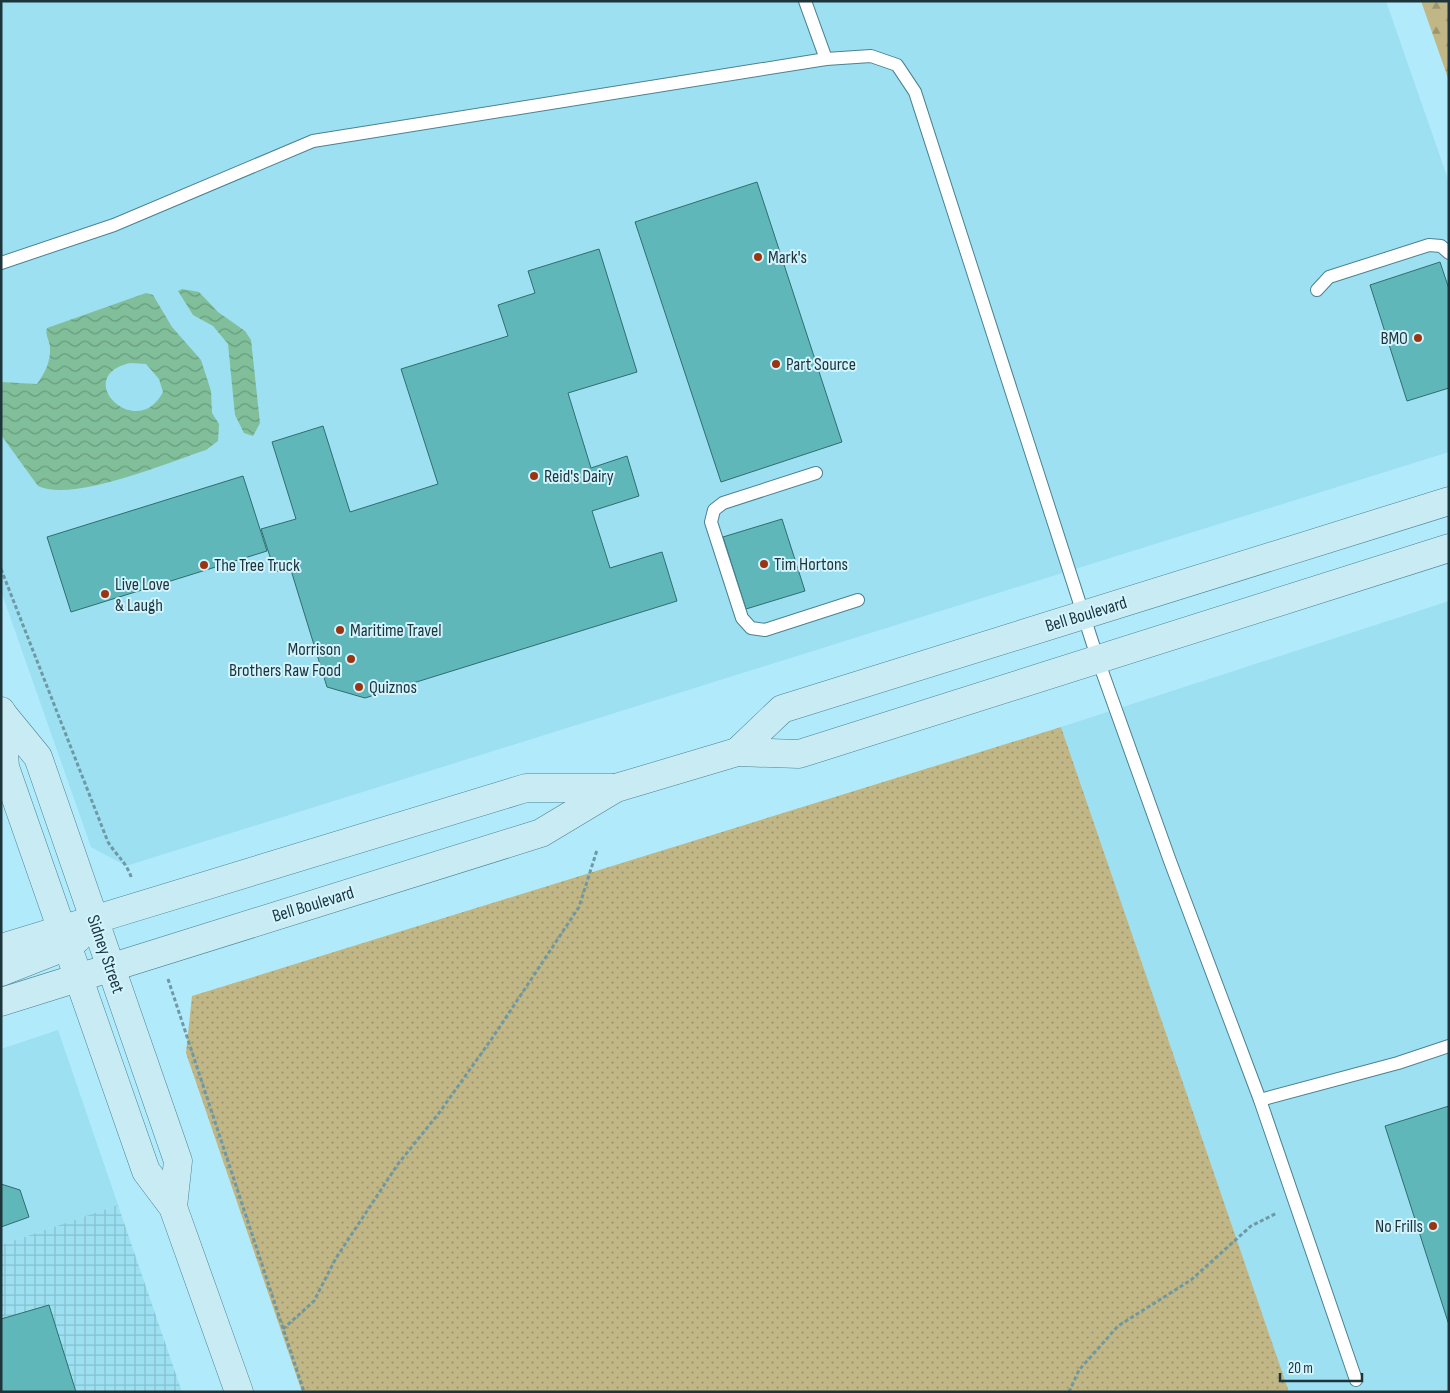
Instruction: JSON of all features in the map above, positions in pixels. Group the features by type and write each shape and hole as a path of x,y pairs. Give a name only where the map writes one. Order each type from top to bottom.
{"main road":[{"name":"Bell Boulevard","path":"737,752 782,709 1449,501"},
{"name":"Bell Boulevard","path":"1,1002 540,833 616,788 737,752 799,754 1449,548"},
{"name":"Sidney Street","path":"2,712 38,757 111,967 178,1161 173,1207"},
{"name":"Sidney Street","path":"2,712 5,767 78,977 146,1171 173,1207 239,1392"},
{"name":"Bell Boulevard","path":"1,948 65,938 94,919 526,788 616,788"},
{"path":"1,972 65,938"}],"lane":[{"path":"805,1 826,60"},
{"path":"1,263 114,226 312,141 826,60 871,56 897,65 915,92 1098,660 1170,861 1260,1100 1356,1380"},
{"path":"1318,290 1329,277 1429,245 1440,246 1449,253"},
{"path":"816,474 723,503 714,510 712,522 742,618 751,628 765,630 858,600"},
{"path":"1260,1100 1398,1063 1449,1046"}],"path":[{"path":"1,569 108,842 116,855 126,862"},
{"path":"283,1329 314,1301 336,1258 398,1164 439,1113 493,1037 579,907 597,850"},
{"path":"180,1015 304,1392"},
{"path":"1069,1392 1079,1370 1118,1326 1190,1280 1250,1226 1296,1203"}],"shaded area":[{"path":"1,1 1386,1 1449,182 1449,452 126,866 91,847 1,591"},
{"path":"1449,601 1449,1392 1289,1392 1061,727"},
{"path":"58,1030 118,1205 1,1245 1,1049"},
{"path":"118,1205 182,1392 1,1392 1,1245"}],"green space":[{"path":"1421,1 1449,1 1449,81"},
{"path":"1061,727 1289,1392 302,1392 186,1053 192,996"}],"water":[{"path":"182,289 199,292 218,312 245,331 251,340 260,423 253,436 244,433 235,415 228,344 213,326 193,315 178,291"},
{"path":"146,293 153,295 172,327 201,360 211,391 212,413 219,424 218,441 206,450 121,479 73,489 53,490 38,486 1,435 1,382 37,384 45,371 50,357 47,328","holes":["130,363 146,364 159,379 163,392 152,406 138,411 125,409 114,402 107,392 106,381 113,370"]}],"building":[{"path":"757,182 842,442 721,482 635,222"},
{"name":"Reid's Dairy","path":"599,249 637,372 568,393 591,468 627,456 639,496 592,511 610,568 662,552 677,601 365,698 327,687 290,567 275,572 261,529 296,519 272,442 323,426 350,512 438,484 401,369 508,336 498,305 535,293 528,271"},
{"name":"BMO","path":"1440,262 1449,289 1449,388 1407,401 1370,285"},
{"path":"243,476 267,551 71,612 47,537"},
{"name":"Tim Hortons","path":"782,519 805,591 746,609 723,537"},
{"name":"No Frills","path":"1449,1106 1449,1325 1385,1126"},
{"path":"1,1184 20,1190 29,1217 1,1227"},
{"path":"49,1305 76,1392 1,1392 1,1319"}],"place":[{"name":"Mark's","path":"758,257"},
{"name":"BMO","path":"1418,338"},
{"name":"Part Source","path":"776,364"},
{"name":"Reid's Dairy","path":"534,476"},
{"name":"Tim Hortons","path":"764,564"},
{"name":"The Tree Truck","path":"204,565"},
{"name":"Live Love & Laugh","path":"105,594"},
{"name":"Maritime Travel","path":"340,630"},
{"name":"Morrison Brothers Raw Food","path":"351,659"},
{"name":"Quiznos","path":"359,687"},
{"name":"No Frills","path":"1433,1226"}]}
